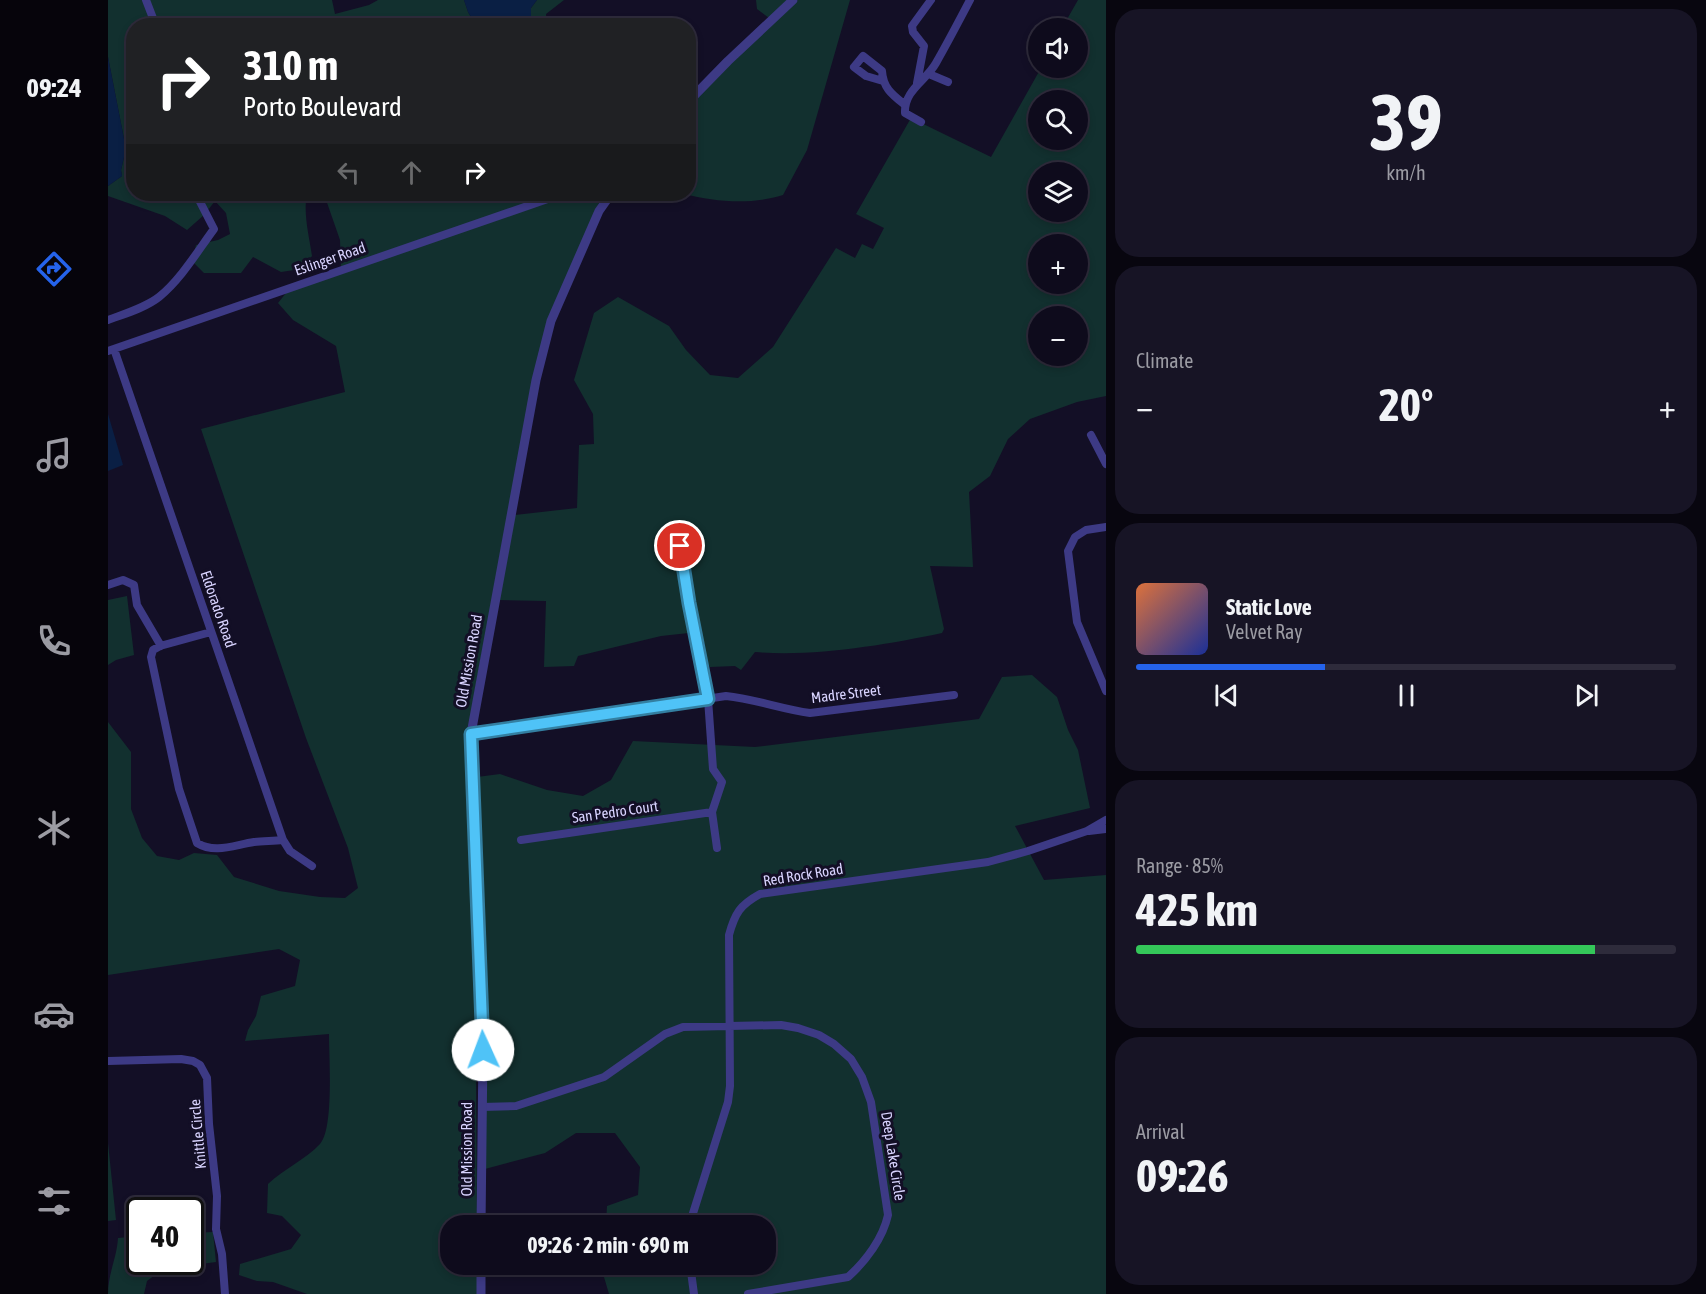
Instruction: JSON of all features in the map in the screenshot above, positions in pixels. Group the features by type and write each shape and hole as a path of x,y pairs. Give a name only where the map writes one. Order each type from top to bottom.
{"street":[{"path":"146,0 153,18"},
{"path":"696,94 793,0"},
{"path":"921,122 904,113 904,104 917,83 924,46 913,32 912,26 931,0"},
{"path":"917,83 935,66 970,0"},
{"path":"929,74 948,82"},
{"path":"883,81 889,92 904,104"},
{"path":"108,320 158,298 185,269 214,229 200,201"},
{"name":"Eslinger Road","path":"111,350 542,201"},
{"name":"Old Mission Road","path":"481,1215 483,1050 471,734 536,380 548,331 596,219 606,201"},
{"name":"Eldorado Road","path":"111,350 212,632 283,840 290,851 312,866"},
{"path":"1090,435 1106,464"},
{"path":"1106,527 1086,530 1076,537 1068,551 1077,622 1106,691"},
{"path":"680,546 708,699 713,769 722,782 712,812 717,848"},
{"path":"108,585 123,580 134,585 138,605 161,646"},
{"path":"212,632 161,646 153,650 151,657 180,789 197,843 206,849 218,849 254,842 283,840"},
{"name":"Madre Street","path":"471,734 726,696 810,713 954,694"},
{"name":"San Pedro Court","path":"521,840 712,812"},
{"name":"Red Rock Road","path":"692,1215 728,1102 730,1086 729,935 733,920 743,903 760,894 988,862 1087,831 1106,820"},
{"name":"Red Rock Road","path":"1087,831 1106,829"},
{"name":"Deep Lake Circle","path":"482,1107 516,1106 604,1077 665,1034 683,1027 781,1026 798,1028 819,1035 834,1044 851,1059 862,1077 871,1102 888,1215 884,1232 857,1269 848,1276 748,1294"},
{"name":"Knittle Circle","path":"108,1061 182,1059 193,1061 204,1071 207,1078 209,1124 217,1196 216,1229 222,1254 225,1294"},
{"path":"481,1275 481,1294"},
{"path":"691,1275 694,1294"}],"green space":[{"path":"108,0 332,0 335,14 369,5 378,0 464,0 472,18 126,18 126,149 108,57"},
{"path":"537,0 564,0 546,14 546,18 531,18 531,8"},
{"path":"756,0 788,0 769,18 757,9"},
{"path":"798,0 850,0 807,150 783,195 746,201 696,196 696,100"},
{"path":"1078,0 1106,0 1106,396 1077,402 1030,419 1008,439 990,476 969,492 973,567 930,566 944,629 942,633 873,646 825,651 755,652 741,670 735,666 710,667 706,660 705,644 698,632 661,636 578,656 574,666 544,667 546,601 499,600 515,515 577,508 579,445 594,444 593,414 574,380 594,313 618,297 669,326 686,350 710,375 738,378 773,347 836,248 855,258 862,244 873,249 884,228 856,214 911,118 991,157 1028,91 1028,150 1088,150 1088,90 1029,90 1035,78 1088,78 1088,18 1068,18"},
{"path":"126,149 126,201 215,201 204,215 187,230 165,216 108,196 108,186 122,176 121,170"},
{"path":"215,201 306,201 306,217 312,256 301,269 281,272 253,257 241,273 204,273 192,261 196,245 218,240 230,234 226,213"},
{"path":"326,201 600,201 548,320 468,733 476,1064 477,1215 440,1215 440,1275 477,1275 477,1294 307,1294 273,1282 257,1281 239,1275 240,1264 291,1249 301,1235 282,1216 267,1213 268,1184 320,1144 327,1124 330,1092 329,1034 245,1041 256,1016 261,996 295,986 300,960 279,949 108,975 108,722 131,752 131,809 142,838 157,856 179,860 194,853 217,855 234,877 279,891 345,898 358,888 348,848 306,738 201,429 345,392 336,346 293,320 278,303 294,283 341,268 340,240"},
{"path":"127,596 134,655 108,665 108,600"},
{"path":"1032,675 1057,697 1068,730 1078,750 1090,808 1015,826 1044,880 1106,875 1106,1294 609,1294 604,1275 776,1275 776,1215 607,1215 607,1206 638,1195 640,1167 615,1133 576,1133 545,1153 485,1169 477,777 500,774 547,790 583,796 611,780 633,741 755,747 979,719 1002,677"},
{"path":"108,1143 116,1220 108,1221"},
{"path":"204,1232 213,1232 216,1262 204,1264"},
{"path":"126,1237 126,1275 155,1275 147,1281 144,1294 108,1294 118,1238"}],"water":[{"path":"464,0 537,0 531,8 531,18 472,18"},
{"path":"108,57 126,149 121,170 122,176 108,186"},
{"path":"108,414 123,465 108,471"}],"route":[{"path":"483,1050 471,734 708,699 680,546"}]}
